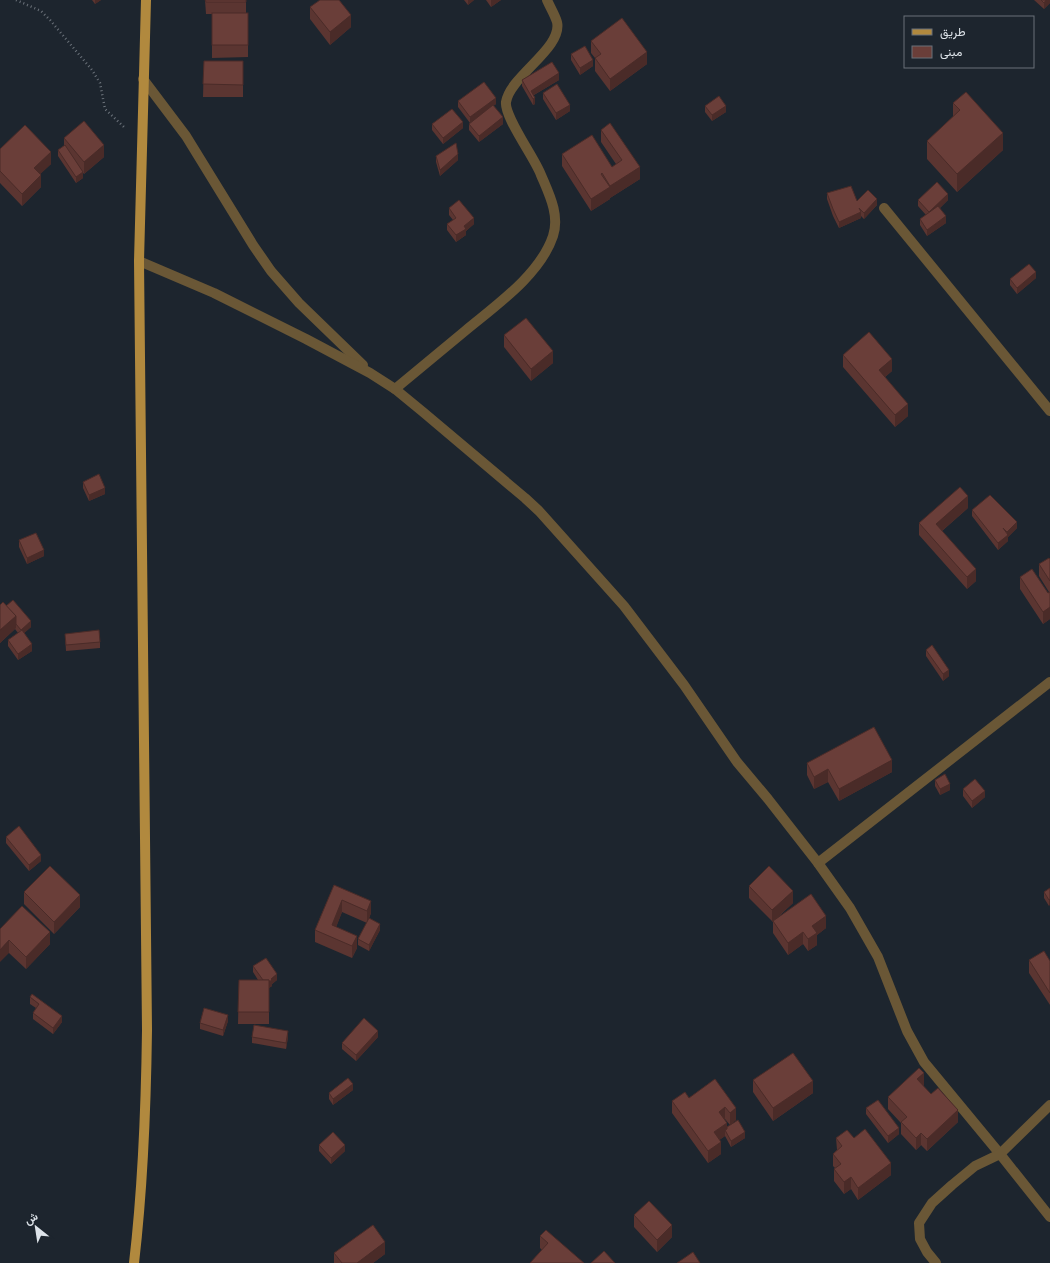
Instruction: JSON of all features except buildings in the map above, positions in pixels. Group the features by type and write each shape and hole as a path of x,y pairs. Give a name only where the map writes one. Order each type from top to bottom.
{"main road":[{"path":"134,1263 140,1218 146,1126 147,1030 140,261 146,0"}],"street":[{"path":"395,389 502,301 524,280 540,260 553,236 555,217 552,202 540,171 509,116 506,103 513,88 549,46 557,32 557,23 547,0"},
{"path":"143,79 186,136 238,221 271,271 299,303 370,373"},
{"path":"884,208 1050,411"},
{"path":"140,261 214,293 370,373 395,389 539,511 624,606 684,685 737,762 818,863 850,908 878,957 906,1032 924,1062 1050,1217"},
{"path":"818,863 1050,682"},
{"path":"936,1263 927,1252 920,1239 919,1223 932,1203 952,1184 975,1166 1000,1154 1050,1105"}],"path":[{"path":"16,0 41,11 50,20 92,70 100,83 105,109 125,129 143,140"}]}
